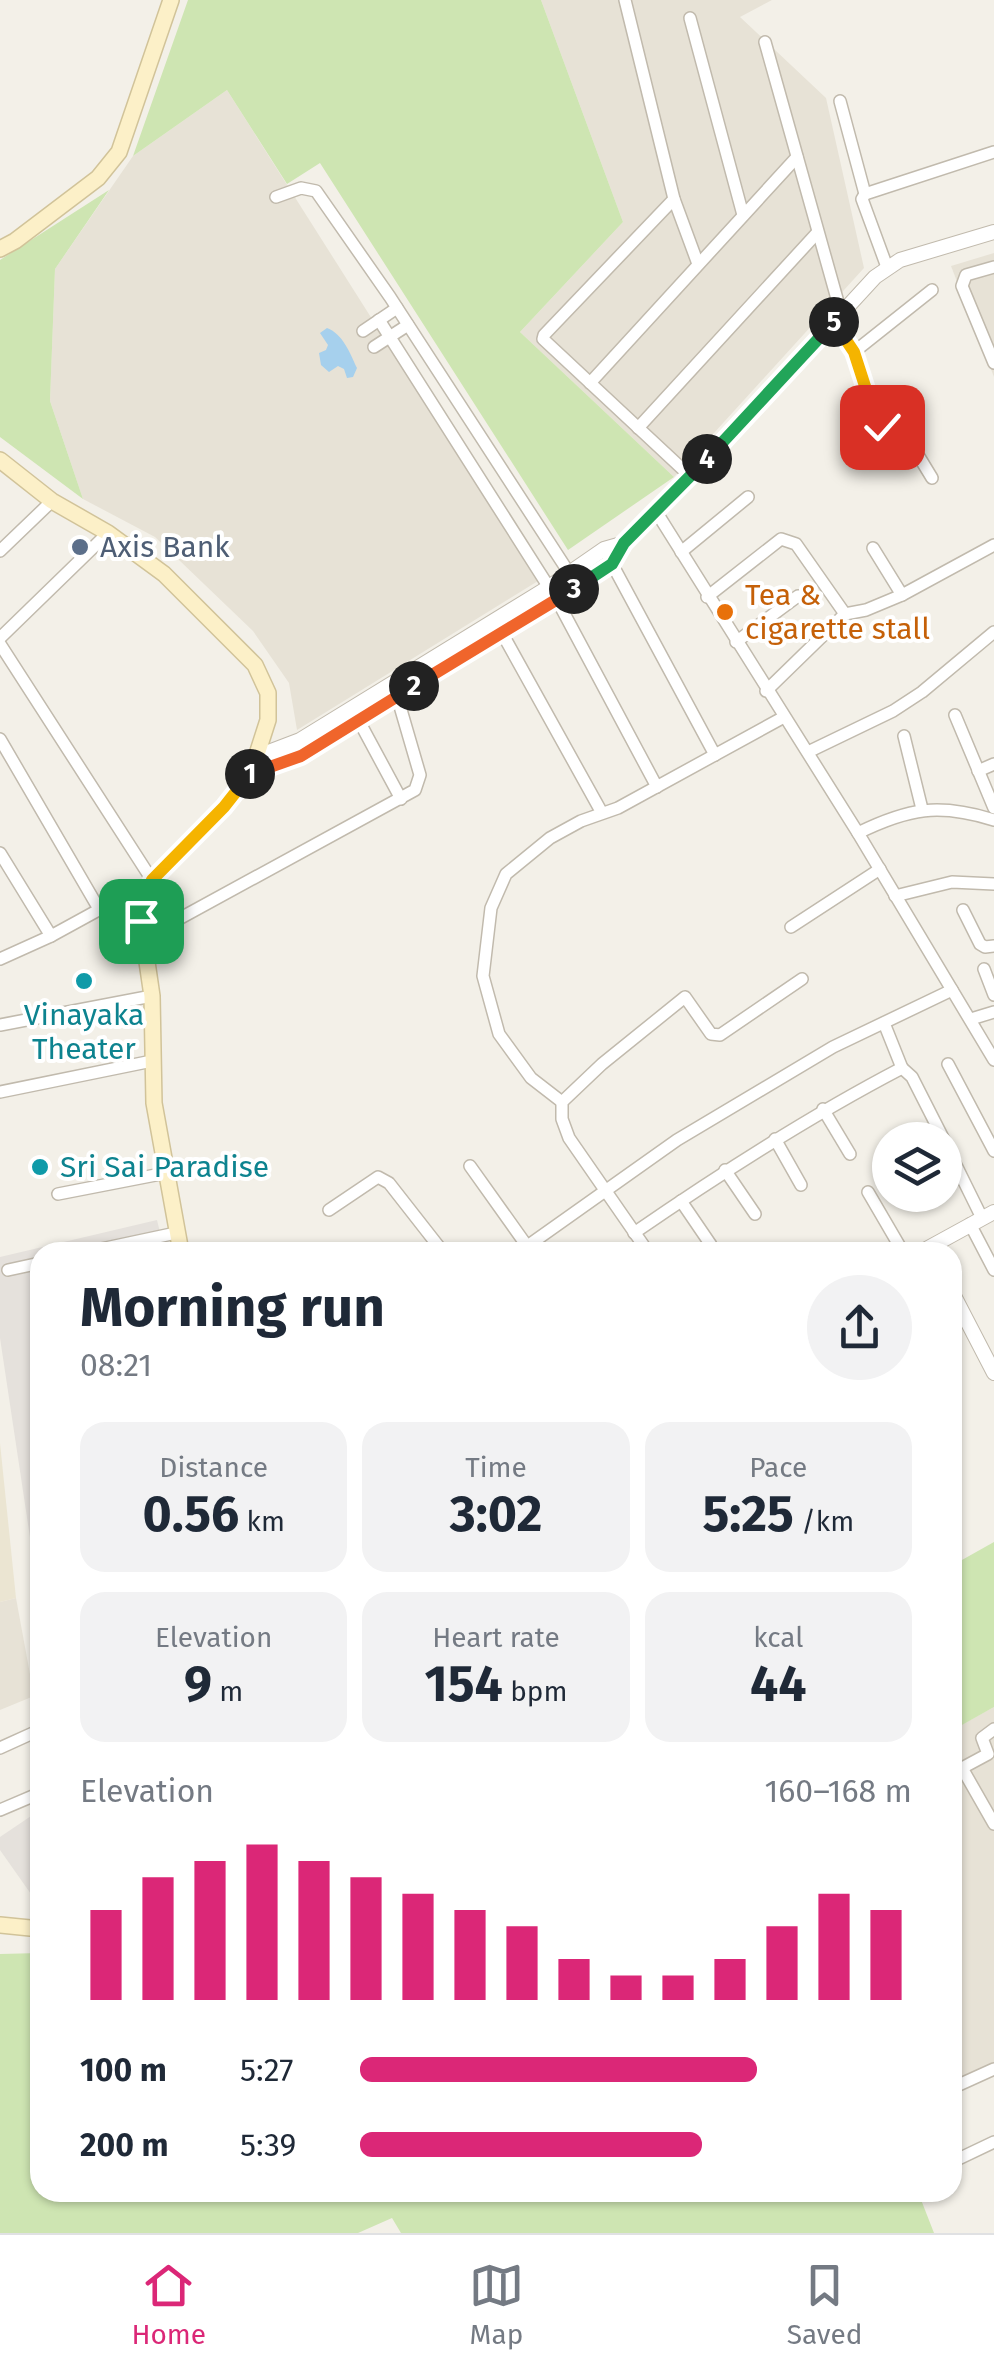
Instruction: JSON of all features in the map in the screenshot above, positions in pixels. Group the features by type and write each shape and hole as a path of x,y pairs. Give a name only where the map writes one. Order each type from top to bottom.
{"main road":[{"path":"0,249 108,169 119,152 171,0"},
{"path":"0,460 52,501 108,533 164,574 255,665 268,693 268,720 251,773 224,807 149,884 142,905 152,996 154,1103 178,1242"},
{"path":"0,1925 30,1927"}],"street":[{"path":"625,0 674,199 698,264"},
{"path":"690,18 743,215"},
{"path":"765,42 837,318 854,352 878,421 918,455 932,478"},
{"path":"840,101 865,194"},
{"path":"886,268 862,199 865,194 994,152"},
{"path":"590,384 796,157"},
{"path":"281,196 301,188 316,191 574,580"},
{"path":"674,199 544,334 545,342 691,477"},
{"path":"258,756 300,740 574,580 612,564 624,543 657,513 886,268 900,260 994,232"},
{"path":"638,428 817,234"},
{"path":"994,267 966,275 962,286 994,363"},
{"path":"854,352 932,290"},
{"path":"364,331 397,308"},
{"path":"379,320 553,594 657,787"},
{"path":"374,347 408,325"},
{"path":"680,552 748,497"},
{"path":"0,551 52,501"},
{"path":"657,513 858,833 994,1060"},
{"path":"2,954 52,936 149,884 0,641 108,533"},
{"path":"707,597 781,539 789,539 845,614"},
{"path":"574,580 604,549 624,543"},
{"path":"766,690 845,614 902,596 994,545"},
{"path":"874,548 902,596"},
{"path":"604,549 714,755"},
{"path":"251,773 301,756 502,634 553,594"},
{"path":"736,642 798,596"},
{"path":"808,752 893,711 994,632"},
{"path":"502,634 602,814"},
{"path":"144,938 415,790 420,775 396,696"},
{"path":"955,715 994,808"},
{"path":"562,1102 531,1078 499,1034 484,976 491,908 506,874 550,838 657,787 784,716"},
{"path":"358,721 402,799"},
{"path":"904,736 922,808"},
{"path":"0,740 99,910"},
{"path":"978,771 994,764"},
{"path":"858,833 922,808 994,820"},
{"path":"0,853 52,936"},
{"path":"791,927 880,869"},
{"path":"896,896 952,882 994,884"},
{"path":"963,910 980,944 994,946"},
{"path":"984,968 994,995"},
{"path":"640,1242 569,1138 562,1119 562,1102 684,998 711,1034 720,1036 802,979"},
{"path":"533,1242 692,1130 833,1047 952,990"},
{"path":"0,1025 152,996"},
{"path":"970,1019 994,1012"},
{"path":"884,1023 902,1068 912,1076 935,1122"},
{"path":"0,1092 152,1061"},
{"path":"948,1064 994,1151"},
{"path":"634,1233 823,1109 902,1068"},
{"path":"823,1109 850,1154"},
{"path":"775,1139 801,1185"},
{"path":"470,1166 519,1242"},
{"path":"725,1170 755,1214"},
{"path":"58,1194 166,1173"},
{"path":"328,1210 378,1177 389,1183 435,1242"},
{"path":"962,1177 982,1218 994,1270"},
{"path":"868,1192 898,1242"},
{"path":"681,1201 709,1242"},
{"path":"943,1242 982,1218"},
{"path":"134,1242 176,1233"},
{"path":"8,1270 30,1265"},
{"path":"962,1311 994,1373"},
{"path":"962,1768 988,1754 982,1738 994,1729"},
{"path":"0,1748 30,1734"},
{"path":"962,1778 994,1824"},
{"path":"0,1810 30,1797"},
{"path":"962,2083 994,2069"},
{"path":"962,2157 994,2142"}],"shaded area":[{"path":"541,0 772,0 740,17 826,98 864,268 674,477 520,332 623,222"},
{"path":"227,90 538,581 297,730 289,683 253,631 155,537 83,499 50,401 55,269 133,156"},
{"path":"994,253 994,377 951,266"},
{"path":"157,1220 162,1242 64,1242"},
{"path":"30,1250 30,1538 0,1338 0,1257"},
{"path":"0,1443 16,1598 0,1602"},
{"path":"16,1598 30,1674 30,1698 0,1710 0,1602"},
{"path":"994,1707 994,2067 962,2081 962,1725"},
{"path":"30,1817 30,1893 0,1850 0,1837"}],"green space":[{"path":"188,0 541,0 623,222 520,332 674,477 568,550 320,163 287,184 227,90 133,156"},
{"path":"109,190 55,269 50,401 83,499 0,437 0,260"},
{"path":"994,1542 994,1707 962,1725 962,1560"},
{"path":"30,1953 30,2202 922,2202 934,2233 401,2233 392,2218 358,2233 0,2233 0,1954"}],"water":[{"path":"327,328 349,350 357,368 353,377 347,378 338,366 329,372 321,365 319,353 328,345 320,333"}],"place":[{"name":"Axis Bank","path":"80,547"},
{"name":"Tea & cigarette stall","path":"725,612"},
{"name":"Vinayaka Theater","path":"84,981"},
{"name":"Sri Sai Paradise","path":"40,1167"}],"route":[{"path":"141,921 142,905 152,880 224,807 251,773 323,744 612,564 624,543 657,513 834,322 854,352 882,427"}]}
